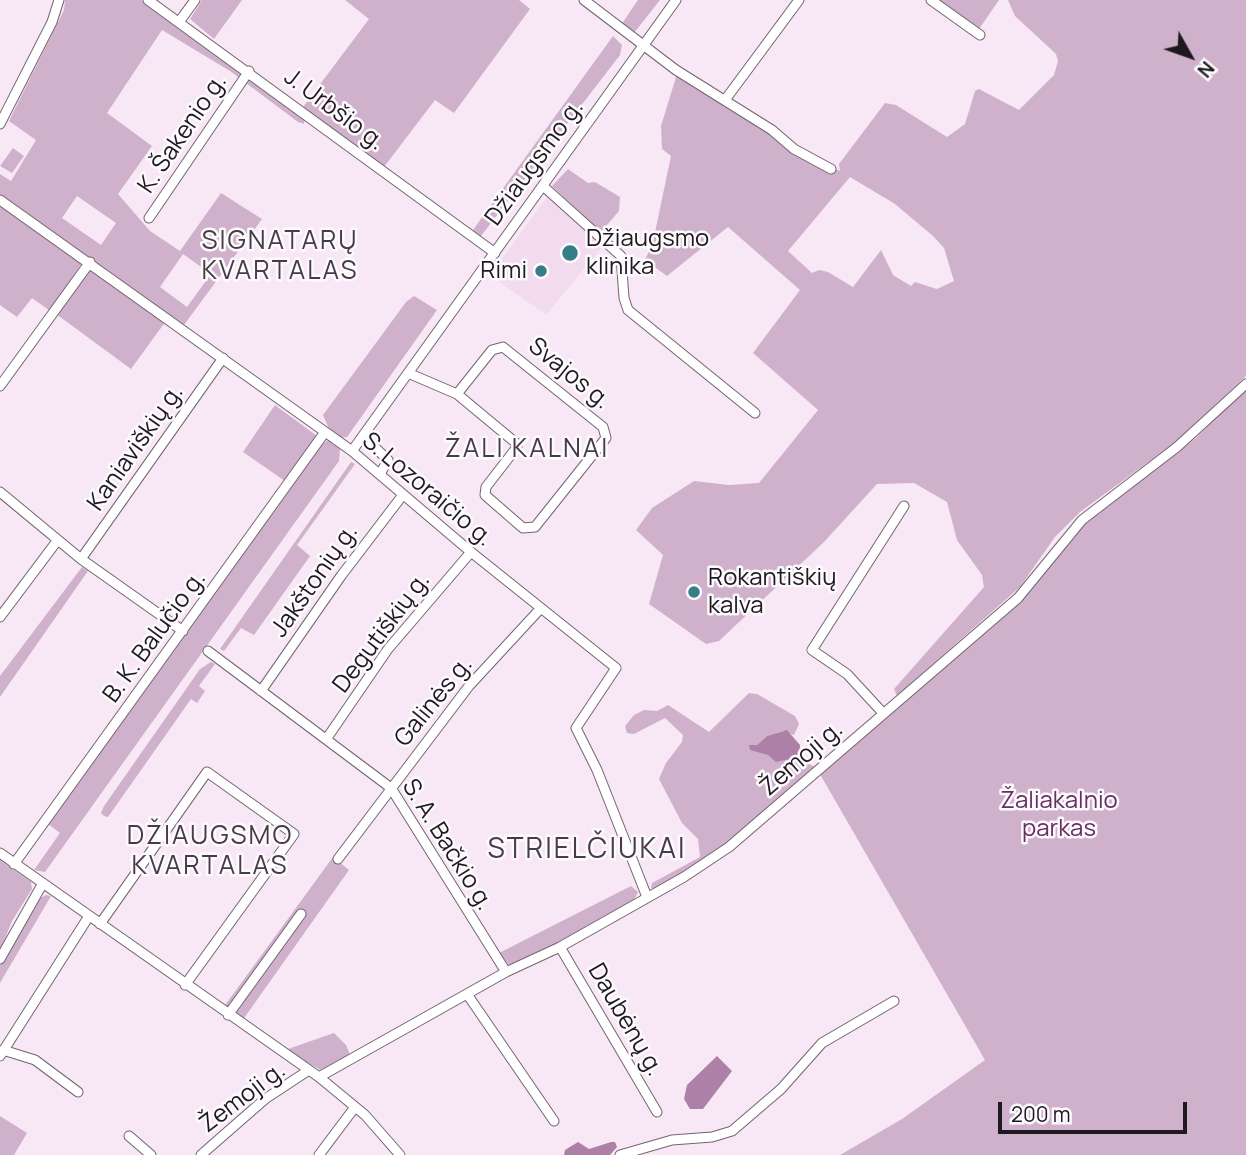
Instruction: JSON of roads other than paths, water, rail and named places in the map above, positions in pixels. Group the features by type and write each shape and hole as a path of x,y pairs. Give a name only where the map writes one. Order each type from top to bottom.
{"street":[{"path":"0,124 52,22 58,0"},
{"name":"J. Urbšio g.","path":"148,0 495,253"},
{"path":"179,22 195,0"},
{"path":"584,0 644,46 794,149 831,169"},
{"name":"Džiaugsmo g.","path":"352,451 676,0"},
{"path":"724,100 799,0"},
{"path":"931,0 980,35"},
{"name":"K. Šakenio g.","path":"149,218 248,71"},
{"path":"542,186 621,256 624,298 628,310 755,413"},
{"name":"S. Lozoraičio g.","path":"0,200 352,451 471,552 616,668 576,728 597,769 647,897"},
{"path":"0,386 90,262"},
{"name":"Svajos g.","path":"408,373 457,394 516,443 517,447 486,487 485,495 523,528 535,527 606,438 603,427 503,347 492,350 457,394"},
{"name":"Kaniaviškių g.","path":"81,559 223,358"},
{"name":"Žemoji g.","path":"319,1077 506,972 560,947 729,847 1018,598 1082,520 1177,447 1246,384"},
{"name":"B. K. Balučio g.","path":"14,863 325,432"},
{"path":"363,436 388,460 380,474"},
{"path":"0,492 57,541 183,631"},
{"name":"Jakštonių g.","path":"261,691 341,576 402,495"},
{"path":"883,713 847,674 812,650 904,506"},
{"path":"0,617 57,541"},
{"name":"Degutiškių g.","path":"327,738 388,649 471,552"},
{"name":"Galinės g.","path":"338,859 469,686 541,608"},
{"name":"S. A. Bačkio g.","path":"208,651 391,788 506,972"},
{"path":"100,924 207,772 294,834 185,985"},
{"path":"0,853 319,1077 355,1107 400,1155"},
{"path":"0,959 43,883"},
{"path":"228,1015 301,914"},
{"path":"78,1092 34,1060 1,1053 89,916"},
{"name":"Daubėnų g.","path":"560,947 657,1112"},
{"path":"467,994 554,1121"},
{"path":"620,1155 672,1140 712,1137 732,1130 781,1089 822,1043 894,1001"},
{"name":"Žemoji g.","path":"201,1155 265,1099 309,1070"},
{"path":"319,1155 355,1107"},
{"path":"129,1136 151,1155"}],"place":[{"name":"Džiaugsmo klinika","path":"570,253"},
{"name":"Rimi","path":"541,271"},
{"name":"Rokantiškių kalva","path":"694,592"}],"district":[{"name":"SIGNATARŲ KVARTALAS","path":"280,257"},
{"name":"ŽALI KALNAI","path":"527,450"},
{"name":"STRIELČIUKAI","path":"587,850"},
{"name":"DŽIAUGSMO KVARTALAS","path":"210,852"}],"park label":[{"name":"Žaliakalnio parkas","path":"1059,815"}]}
